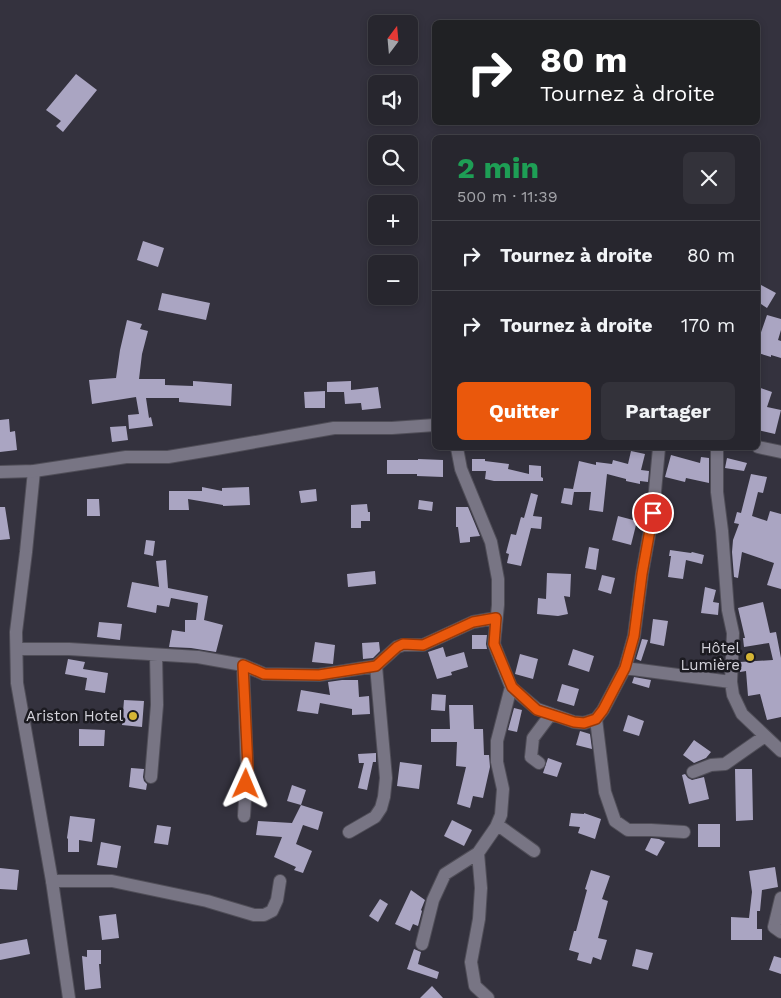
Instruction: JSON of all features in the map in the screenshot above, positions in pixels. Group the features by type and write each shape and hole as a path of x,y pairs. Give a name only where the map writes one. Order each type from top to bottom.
{"street":[{"path":"0,472 34,471 126,457 168,457 334,428 392,428 432,425"},
{"path":"760,447 781,452"},
{"path":"457,450 461,469 491,542 498,579 494,644 512,687 537,710 574,722 584,723 596,719 603,710 625,668 634,636 642,574 653,513 659,450"},
{"path":"717,450 717,492 728,610 733,634 731,682 733,695 742,714 781,751"},
{"path":"34,471 16,632 17,683 52,881 69,998"},
{"path":"17,649 69,649 198,657 243,665 264,674 319,675 376,666 403,644 423,645 473,622 496,618"},
{"path":"151,777 157,705 156,655"},
{"path":"243,665 248,768 244,816"},
{"path":"349,832 375,817 381,808 384,797 386,778 376,666"},
{"path":"625,668 731,682"},
{"path":"422,944 434,900 445,874 478,853 496,827 501,815 503,789 497,762 497,741 512,687"},
{"path":"539,763 531,757 533,738 551,714"},
{"path":"596,719 605,792 615,821 628,830 684,832"},
{"path":"693,772 711,765 725,764 765,736"},
{"path":"496,827 502,828 534,852"},
{"path":"478,853 481,888 479,919 471,962 475,986 488,998"},
{"path":"52,881 112,881 207,901 254,915 264,915 272,911 277,900 280,882"},
{"path":"781,898 774,926 781,932"}],"building":[{"path":"76,74 97,90 63,132 56,126 61,121 46,110"},
{"path":"143,241 164,248 158,267 137,260"},
{"path":"761,285 776,293 767,308 760,303"},
{"path":"162,293 210,303 206,320 158,310"},
{"path":"767,315 781,319 781,330 778,340 781,341 781,358 760,354 760,335"},
{"path":"127,320 142,324 140,329 148,331 142,354 139,379 165,379 165,385 193,386 193,381 232,384 231,406 179,402 179,398 146,398 149,418 151,417 153,426 129,429 128,415 139,414 136,397 92,404 89,380 116,378"},
{"path":"351,381 351,390 378,387 381,408 362,410 361,403 345,404 344,392 327,392 327,382"},
{"path":"760,388 772,392 767,407 781,410 775,434 760,430"},
{"path":"325,391 325,408 305,408 304,392"},
{"path":"9,419 10,432 15,431 17,450 0,452 0,420"},
{"path":"126,426 128,440 112,442 110,427"},
{"path":"631,451 645,454 641,470 649,471 648,482 640,481 640,484 607,474 603,512 589,510 591,492 574,492 572,505 561,503 564,488 573,489 579,461 596,465 596,462 612,464 613,460 628,464"},
{"path":"671,455 700,463 701,457 709,458 709,483 686,478 685,482 665,477"},
{"path":"727,458 747,463 744,471 725,468"},
{"path":"472,459 485,459 485,461 509,464 508,469 529,474 529,465 541,466 543,481 494,481 485,479 486,471 472,471"},
{"path":"387,460 443,460 443,477 417,476 417,474 387,474"},
{"path":"751,474 767,477 763,493 758,492 752,516 767,521 770,511 781,514 781,589 767,585 774,563 742,552 738,578 734,577 733,540 739,524 734,523 737,512 741,513"},
{"path":"202,487 222,491 222,488 249,487 250,505 223,506 188,499 189,510 169,510 169,491 202,491"},
{"path":"316,489 317,501 301,503 299,491"},
{"path":"531,493 538,495 533,516 542,517 541,529 531,528 521,566 507,563 509,554 506,553 511,534 516,535 521,517 524,518"},
{"path":"87,499 99,499 100,516 87,516"},
{"path":"419,500 433,502 432,511 418,509"},
{"path":"367,504 368,512 370,512 370,521 361,521 361,528 351,528 351,505"},
{"path":"0,507 5,507 10,539 0,540"},
{"path":"456,507 468,507 480,536 470,537 470,542 460,543 458,527 456,527"},
{"path":"618,516 637,521 631,545 612,540"},
{"path":"146,540 155,541 153,556 144,554"},
{"path":"589,547 599,549 596,570 585,568"},
{"path":"670,550 704,555 702,564 686,560 683,579 668,577"},
{"path":"166,560 168,588 208,596 204,620 223,625 216,652 169,647 172,630 185,632 185,620 196,620 198,603 171,598 169,607 157,605 156,613 127,607 132,582 159,587 156,561"},
{"path":"375,571 376,584 348,587 347,574"},
{"path":"547,573 571,574 570,597 564,596 568,614 558,616 537,614 538,598 546,599"},
{"path":"602,575 615,578 611,594 598,590"},
{"path":"705,587 716,590 713,602 719,603 718,615 701,613"},
{"path":"763,602 770,633 776,632 781,658 781,717 767,720 760,694 748,696 746,671 740,672 740,662 773,660 769,643 744,647 743,638 745,638 738,608"},
{"path":"653,619 668,621 664,646 650,643"},
{"path":"99,622 122,624 120,640 97,637"},
{"path":"472,635 487,635 487,649 472,649"},
{"path":"642,639 648,640 641,661 636,659"},
{"path":"315,642 335,645 333,664 312,662"},
{"path":"379,642 380,651 373,658 363,659 362,643"},
{"path":"443,647 446,657 464,652 468,667 451,672 452,675 437,679 428,652"},
{"path":"573,649 594,656 589,672 568,665"},
{"path":"520,654 538,659 533,679 515,674"},
{"path":"68,659 85,662 83,669 108,673 105,693 85,690 87,678 65,674"},
{"path":"634,677 651,680 649,688 632,683"},
{"path":"358,680 359,697 369,696 370,714 352,715 352,709 320,703 318,714 297,711 301,690 330,695 328,682"},
{"path":"562,684 579,689 574,706 557,701"},
{"path":"432,694 446,695 445,711 431,710"},
{"path":"124,700 144,701 142,727 122,725"},
{"path":"449,705 473,705 474,729 483,729 484,755 489,755 490,767 483,798 473,796 470,808 457,804 466,767 456,766 457,742 431,742 431,729 450,729"},
{"path":"514,708 522,710 517,732 508,730"},
{"path":"628,715 644,721 639,736 623,731"},
{"path":"79,729 105,730 104,746 79,746"},
{"path":"580,731 590,734 592,749 576,745"},
{"path":"694,740 711,752 706,758 694,763 683,755"},
{"path":"376,753 376,762 373,762 367,790 358,788 364,763 359,763 358,754"},
{"path":"548,758 562,763 557,777 543,773"},
{"path":"400,762 422,765 419,789 397,786"},
{"path":"131,768 144,769 143,777 147,784 146,790 129,787"},
{"path":"735,769 752,769 753,820 736,821"},
{"path":"685,774 692,780 704,777 709,799 689,804 682,775"},
{"path":"292,785 306,790 301,805 287,801"},
{"path":"301,805 323,812 318,830 303,825 296,844 312,851 303,873 294,870 296,867 274,857 282,837 256,835 258,821 292,823"},
{"path":"571,813 584,813 601,819 595,839 578,833 580,827 569,826"},
{"path":"70,816 95,819 92,842 79,840 79,852 68,852 67,838"},
{"path":"452,820 472,830 464,846 444,836"},
{"path":"698,824 720,824 720,847 698,847"},
{"path":"157,825 171,827 168,845 154,843"},
{"path":"651,838 665,842 657,856 645,850"},
{"path":"101,842 121,846 117,868 97,865"},
{"path":"775,867 778,887 762,890 760,911 757,911 757,929 762,929 762,940 731,940 731,917 749,918 752,892 749,871"},
{"path":"0,868 19,870 17,890 0,889"},
{"path":"591,870 610,876 602,899 608,901 598,938 607,940 601,960 593,957 591,964 577,960 579,953 569,950 574,931 576,931"},
{"path":"411,890 425,900 418,926 413,924 410,931 395,924"},
{"path":"380,899 388,904 378,922 369,916"},
{"path":"116,914 119,938 102,940 99,916"},
{"path":"27,939 30,954 0,960 0,944"},
{"path":"414,949 421,952 418,964 439,972 437,979 407,969"},
{"path":"636,949 653,953 648,970 632,966"},
{"path":"87,950 101,950 101,964 99,964 101,988 85,990 82,956 87,957"},
{"path":"774,956 781,958 781,974 769,970"},
{"path":"432,986 443,998 420,998"}],"place":[{"name":"Hôtel Lumière","path":"750,657"},
{"name":"Ariston Hotel","path":"133,716"}],"route":[{"path":"246,784 248,768 243,665 264,674 319,675 376,666 403,644 423,645 473,622 496,618 494,644 512,687 537,710 574,722 584,723 596,719 603,710 625,668 634,636 642,574 653,513"}]}
